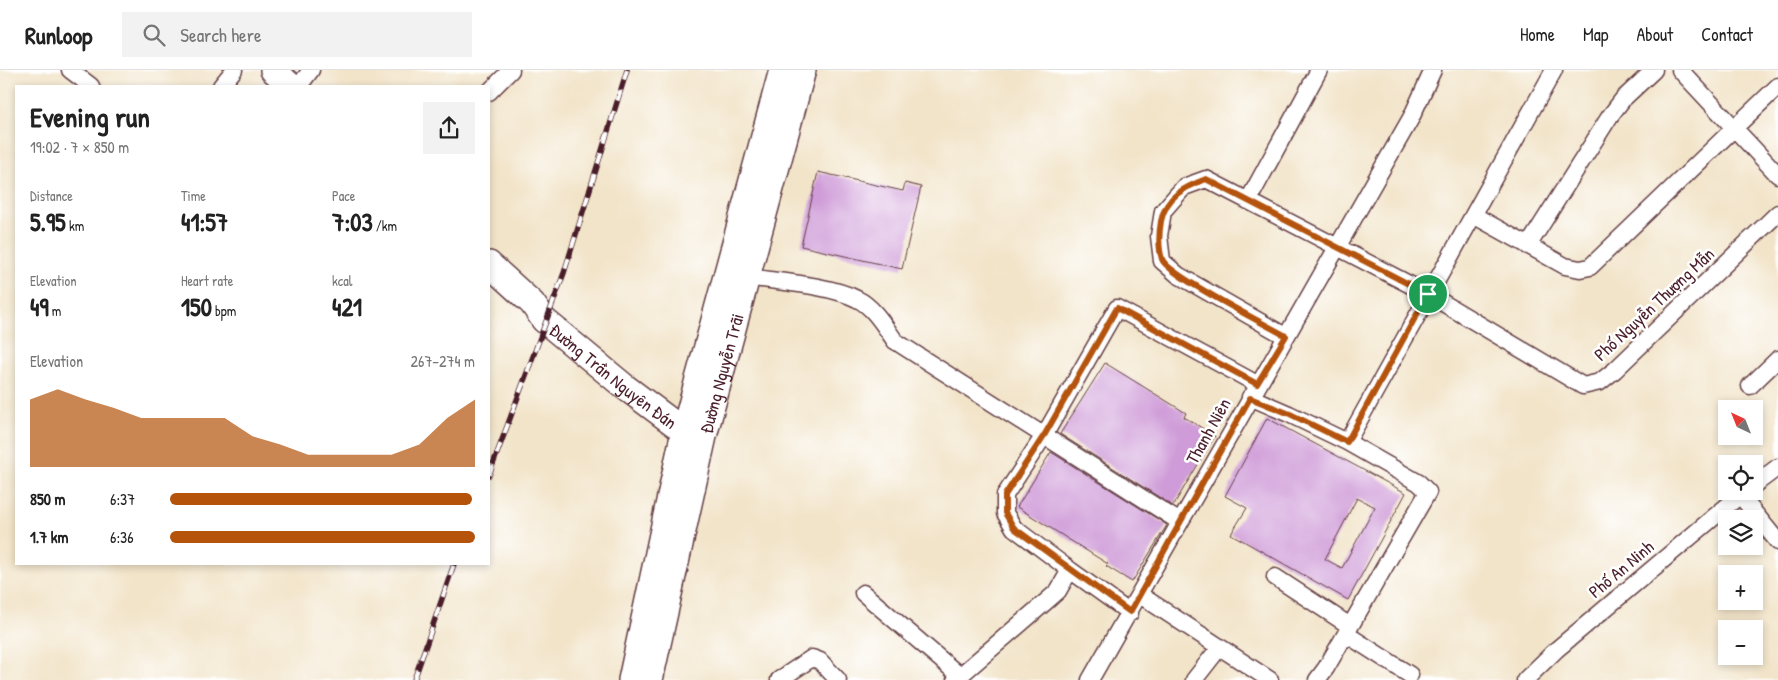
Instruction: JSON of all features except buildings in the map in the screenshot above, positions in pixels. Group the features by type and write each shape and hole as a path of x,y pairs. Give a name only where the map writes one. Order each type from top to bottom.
{"highway":[{"path":"273,70 290,85"},
{"name":"Đường Nguyễn Trãi","path":"739,274 782,70"},
{"name":"Đường Nguyễn Trãi","path":"633,678 697,423 739,274 804,70"},
{"name":"Đường Trần Nguyên Đán","path":"490,265 532,303 544,320 625,387 697,423"}],"street":[{"path":"70,70 90,85"},
{"path":"222,85 234,70"},
{"path":"300,85 311,70"},
{"path":"490,91 512,70"},
{"path":"1248,201 1320,70"},
{"name":"Thanh Niên","path":"1090,680 1140,595 1253,391 1411,118 1433,70"},
{"path":"1347,442 1428,294 1475,216 1554,70"},
{"path":"1528,246 1610,116 1623,99 1654,70"},
{"path":"1680,70 1778,175"},
{"path":"1475,216 1565,266 1580,269 1590,267 1778,86"},
{"name":"Phố Nguyễn Thượng Mẫn","path":"1286,336 1178,275 1162,261 1158,236 1163,211 1184,187 1206,179 1428,294 1582,386 1600,382 1615,370 1778,213"},
{"path":"739,274 837,292 858,299 872,311 896,342 1045,434 1180,522"},
{"path":"1130,612 1014,528 1005,513 1005,495 1045,434 1117,308 1290,414 1347,442 1419,483 1428,492 1317,680"},
{"path":"1750,386 1778,359"},
{"path":"1763,479 1778,468"},
{"name":"Phố An Ninh","path":"1525,680 1556,650 1734,500"},
{"path":"1747,500 1778,542"},
{"path":"863,593 957,678 1049,600 1058,591 1070,570"},
{"path":"1275,576 1410,675"},
{"path":"1140,595 1270,680"},
{"path":"1194,680 1219,648"},
{"path":"779,680 812,658 820,661 838,680"}],"railway":[{"path":"490,472 564,273 627,70"},
{"path":"414,680 454,565"}],"route":[{"path":"1206,179 1428,294 1347,442 1290,414 1250,398 1130,612 1014,528 1005,513 1005,495 1045,434 1117,308 1257,384 1286,336 1178,275 1162,261 1158,236 1163,211 1184,187 1206,179"}]}
